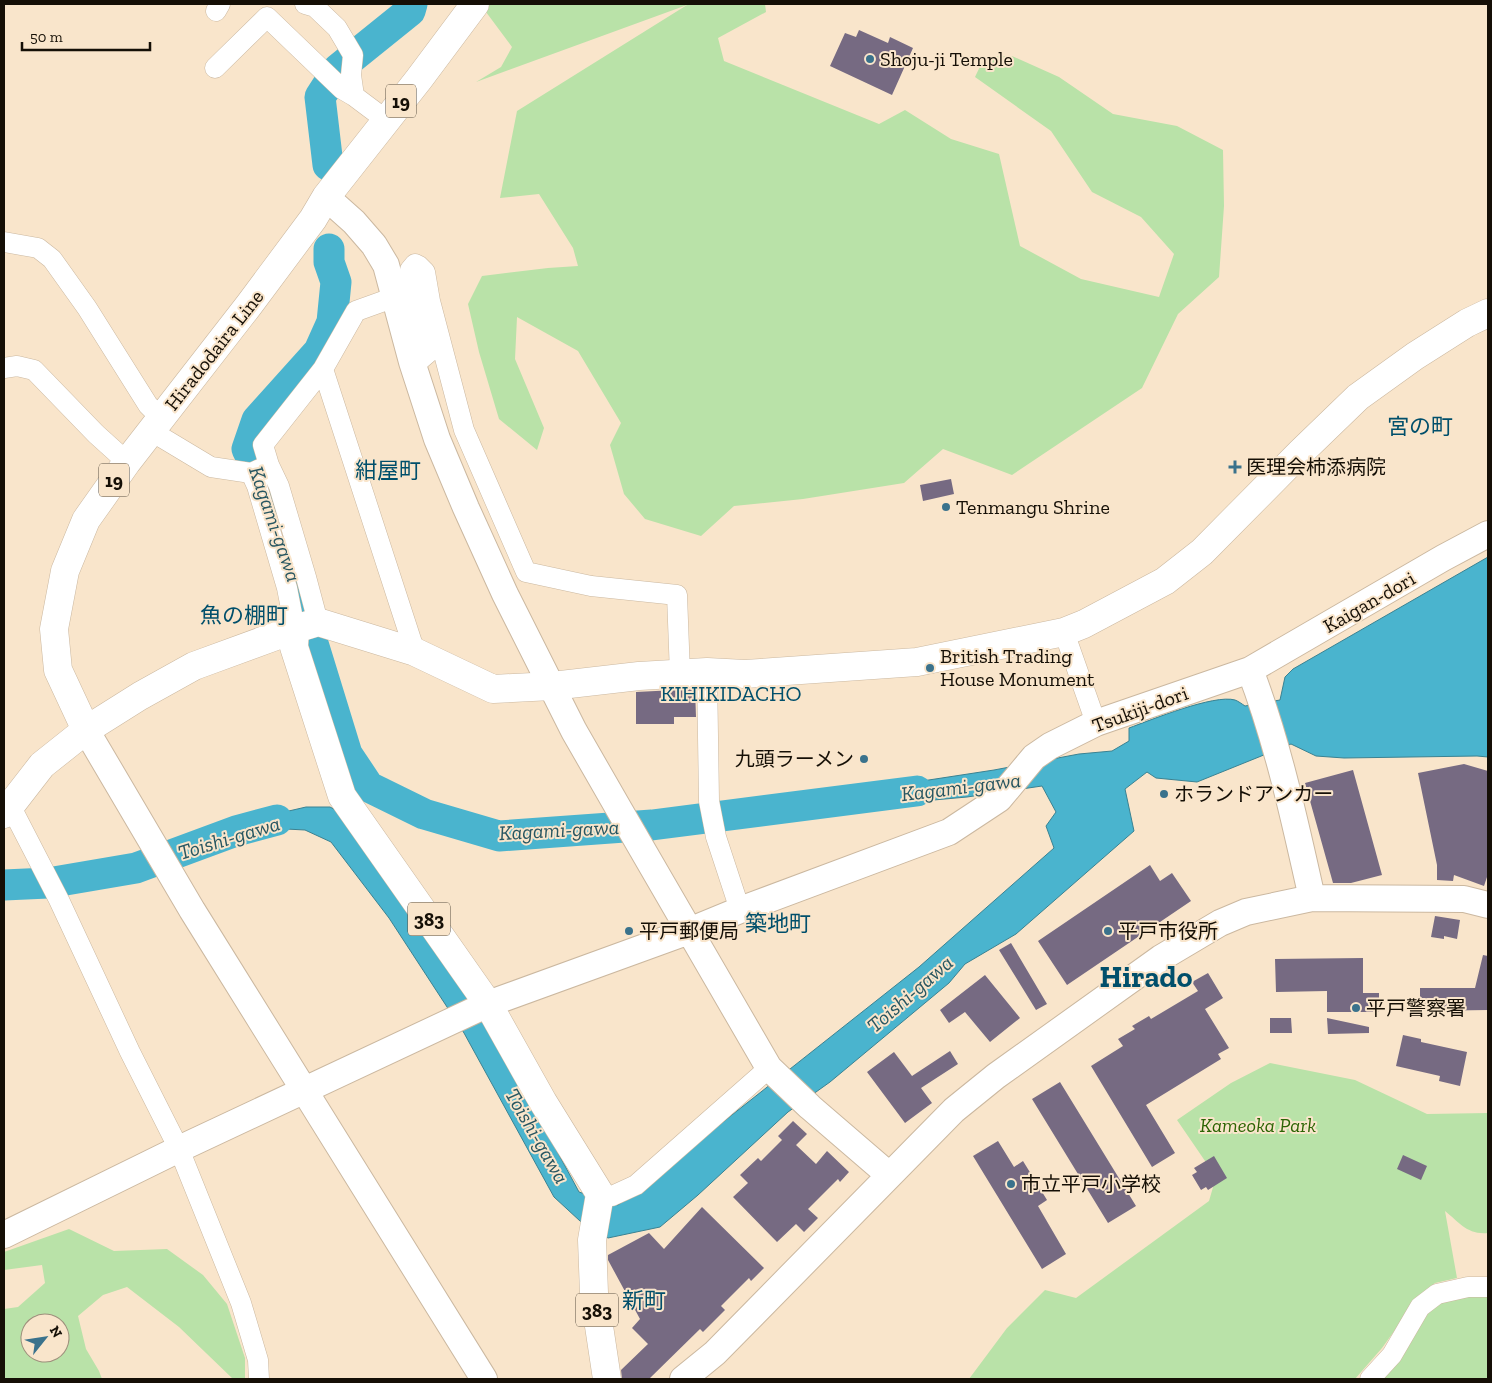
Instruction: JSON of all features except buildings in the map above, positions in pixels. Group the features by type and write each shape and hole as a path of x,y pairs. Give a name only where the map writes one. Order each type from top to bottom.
{"main road":[{"name":"Hiradodaira Line","path":"86,730 58,670 54,629 65,571 86,520 127,462 279,265 313,219 326,197 419,79 475,4"},
{"path":"7,809 42,765 86,730 140,696 194,666 306,625 415,652 493,688 552,686 638,676 708,672 745,674 917,662 1064,632 1084,624 1166,581 1202,552 1279,473 1358,397 1415,356 1468,323 1488,313"},
{"name":"383","path":"306,625 294,647 342,796 488,1004 543,1102 600,1194 592,1240 594,1293 607,1379"}],"street":[{"path":"305,4 315,7 337,28 353,55 349,87"},
{"path":"214,68 267,17 327,74 349,87 386,120"},
{"path":"326,197 354,222 374,245 386,265 412,362 437,439 466,508 505,594 574,731 640,846 768,1068 889,1175"},
{"path":"4,242 38,248 52,259 87,308 148,405 156,425 211,467 261,468"},
{"path":"412,362 421,359 428,353 410,270 414,264 425,272 430,301 464,430 526,572 591,586 677,596 680,674"},
{"path":"306,625 287,588 257,486 264,445 323,369 356,311 395,296"},
{"path":"4,368 17,366 34,370 96,434 127,462"},
{"path":"323,369 415,652"},
{"name":"Kaigan-dori","path":"1250,670 1488,534"},
{"path":"1064,632 1096,723"},
{"path":"1250,670 1262,703 1299,836 1312,898"},
{"name":"Tsukiji-dori","path":"4,1235 179,1149 488,1004 689,931 949,832 999,799 1034,758 1050,746 1096,723 1250,670"},
{"path":"708,672 709,801 716,837 740,910"},
{"path":"86,730 192,910 484,1379"},
{"path":"7,809 59,900 130,1052 179,1149 241,1303 258,1360 258,1379"},
{"path":"683,1379 715,1353 954,1110 996,1076 1162,958 1220,922 1246,912 1312,898 1464,898 1488,905"},
{"path":"600,1194 612,1196 636,1185 768,1068"},
{"path":"1370,1379 1392,1354 1420,1307 1438,1294 1468,1287 1488,1287"}],"green space":[{"path":"488,4 765,4 766,12 718,38 724,61 879,124 905,110 951,139 999,154 1020,246 1081,279 1159,297 1174,254 1141,217 1092,192 1051,131 975,77 985,56 1012,56 1059,77 1113,114 1177,126 1223,150 1224,206 1219,277 1178,314 1142,388 1012,475 943,449 904,483 803,499 734,506 701,536 645,519 624,494 610,445 621,423 578,351 517,317 515,359 544,428 537,450 499,419 479,352 468,304 482,276 578,266 573,248 539,194 500,198 517,111 687,5 476,82 501,67 512,47 486,12"},
{"name":"Kameoka Park","path":"1270,1063 1355,1080 1427,1114 1488,1113 1488,1233 1469,1230 1445,1211 1457,1278 1435,1283 1418,1298 1382,1348 1355,1379 969,1379 1007,1328 1045,1290 1076,1298 1209,1201 1216,1177 1177,1120 1231,1083"},
{"path":"69,1229 114,1251 167,1249 203,1275 227,1304 245,1358 245,1379 233,1379 179,1327 127,1287 103,1295 78,1316 86,1349 102,1379 4,1379 4,1309 18,1307 45,1283 42,1265 4,1270 4,1252"},
{"path":"1488,1296 1488,1379 1378,1379 1425,1311 1449,1298"}],"water":[{"path":"1488,557 1488,757 1344,758 1316,756 1291,744 1197,782 1156,778 1147,772 1125,789 1134,831 1016,934 965,964 949,983 830,1082 788,1112 698,1195 660,1227 608,1238 580,1221 554,1197 464,1033 389,918 331,842 305,830 286,829 236,837 237,823 306,807 330,807 345,815 507,1058 579,1192 618,1205 919,967 1054,848 1046,826 1056,812 1042,786 967,797 878,805 870,789 994,770 1079,754 1112,751 1129,741 1129,728 1198,704 1225,699 1235,700 1245,706 1280,700 1285,677 1293,669"}],"waterway":[{"name":"Kagami-gawa","path":"328,165 320,97 338,69 410,11 412,4"},
{"name":"Kagami-gawa","path":"270,500 247,449 257,420 319,351 332,322 336,282 329,262 329,249"},
{"name":"Kagami-gawa","path":"288,562 347,754 369,787 424,814 499,836 652,825 917,791"},
{"name":"Toishi-gawa","path":"4,885 48,883 136,868 236,831 277,820"}],"place":[{"name":"Shoju-ji Temple","path":"870,59"},
{"name":"医理会柿添病院","path":"1235,467"},
{"name":"Tenmangu Shrine","path":"946,507"},
{"name":"British Trading House Monument","path":"930,668"},
{"name":"九頭ラーメン","path":"864,759"},
{"name":"ホランドアンカー","path":"1164,794"},
{"name":"平戸郵便局","path":"629,931"},
{"name":"平戸市役所","path":"1108,931"},
{"name":"平戸警察署","path":"1356,1008"},
{"name":"市立平戸小学校","path":"1011,1184"}],"district":[{"name":"宮の町","path":"1420,426"},
{"name":"紺屋町","path":"388,470"},
{"name":"魚の棚町","path":"244,615"},
{"name":"KIHIKIDACHO","path":"731,693"},
{"name":"築地町","path":"778,923"},
{"name":"Hirado","path":"1146,977"},
{"name":"新町","path":"644,1300"}]}
